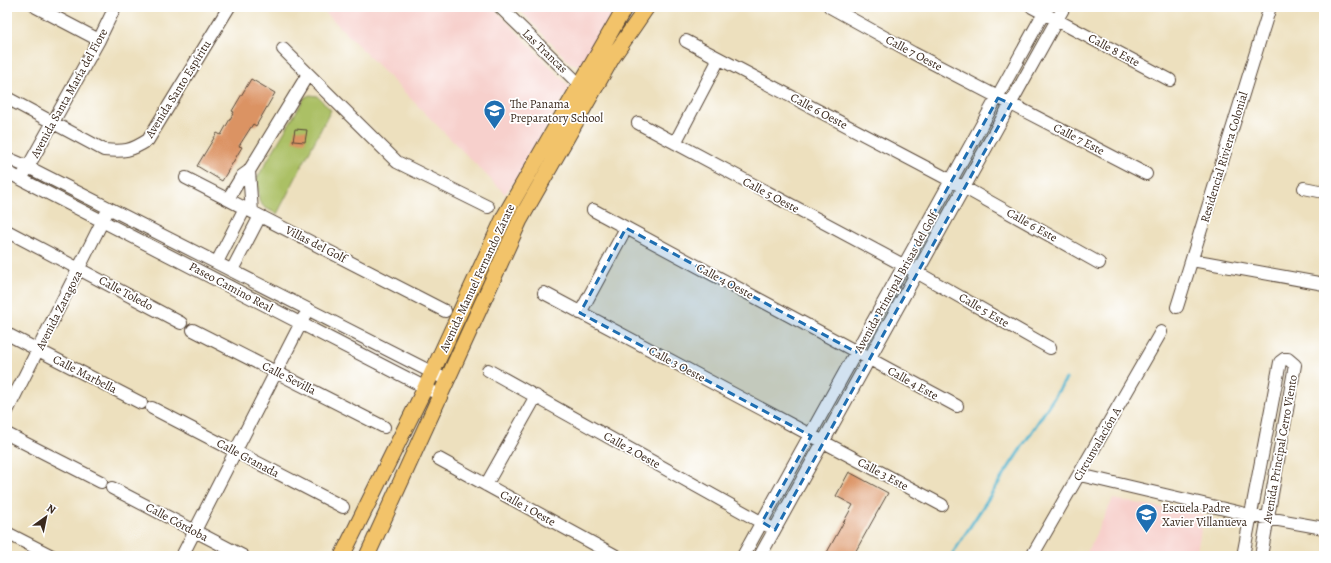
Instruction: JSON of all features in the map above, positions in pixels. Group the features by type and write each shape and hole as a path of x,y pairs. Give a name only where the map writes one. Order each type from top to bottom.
{"main road":[{"name":"Avenida Manuel Fernando Zárate","path":"342,556 425,388 505,215 625,7"},
{"name":"Avenida Manuel Fernando Zárate","path":"367,556 520,220 612,58 647,7"}],"street":[{"path":"36,7 99,40"},
{"name":"Avenida Santa María del Fiore","path":"22,178 99,40 115,7"},
{"name":"Avenida Santo Espíritu","path":"7,98 52,124 104,150 121,152 135,149 148,140 228,7"},
{"name":"Las Trancas","path":"500,7 580,85 594,92"},
{"name":"Calle 7 Oeste","path":"830,7 912,53 1011,104"},
{"name":"Calle 8 Este","path":"1032,7 1045,10 1057,20 1170,80"},
{"name":"Avenida Principal Brisas del Golf","path":"760,556 1064,7"},
{"name":"Residencial Riviera Colonial","path":"1178,306 1270,7"},
{"name":"Avenida Principal Brisas del Golf","path":"743,556 998,98 1045,10"},
{"name":"Calle 6 Oeste","path":"686,41 964,188"},
{"path":"283,48 397,162 488,207"},
{"path":"675,143 719,59"},
{"path":"228,199 242,176 249,171 308,74"},
{"name":"Calle 7 Este","path":"1011,104 1146,174"},
{"name":"Calle 5 Oeste","path":"638,123 918,273"},
{"name":"Paseo Camino Real","path":"7,158 110,208 447,380"},
{"path":"232,270 252,212 249,171"},
{"name":"Paseo Camino Real","path":"7,172 22,178 440,395"},
{"name":"Villas del Golf","path":"186,178 445,311"},
{"name":"Calle 6 Este","path":"964,188 1099,262"},
{"path":"1304,188 1324,192"},
{"name":"Avenida Zaragoza","path":"7,410 110,208"},
{"name":"Calle 4 Oeste","path":"593,210 870,359"},
{"path":"217,262 252,212"},
{"path":"580,312 626,228"},
{"name":"Calle Toledo","path":"7,231 181,323"},
{"path":"1192,260 1324,284"},
{"name":"Calle 5 Este","path":"918,273 1050,348"},
{"name":"Calle 3 Oeste","path":"544,293 824,442"},
{"path":"182,556 308,308"},
{"name":"Calle Sevilla","path":"193,330 384,427"},
{"name":"Circunvalación A","path":"1032,556 1162,332"},
{"name":"Calle Marbella","path":"7,334 141,403"},
{"name":"Calle 4 Este","path":"870,359 957,406"},
{"name":"Avenida Principal Cerro Viento","path":"1243,556 1280,362 1284,359 1288,359 1294,365 1261,556"},
{"name":"Calle 2 Oeste","path":"488,370 775,530"},
{"path":"486,485 536,396"},
{"name":"Calle Granada","path":"152,408 343,507"},
{"name":"Calle Córdoba","path":"7,434 243,556"},
{"name":"Calle 3 Este","path":"824,442 942,505"},
{"name":"Calle 1 Oeste","path":"439,459 616,556"},
{"path":"1080,475 1250,515 1324,528"},
{"path":"7,533 52,556"}],"highlighted area":[{"path":"998,98 1011,104 775,530 762,522 811,436 580,313 626,228 856,352"}],"shaded area":[{"name":"The Panama Preparatory School","path":"320,7 493,7 570,87 520,174 505,194"},
{"path":"517,7 618,7 582,66 570,63"},
{"name":"Escuela Padre Xavier Villanueva","path":"1113,499 1204,515 1196,556 1085,556"}],"green space":[{"path":"310,95 317,96 331,110 277,214 264,207 259,201 257,178 305,97"}],"building":[{"path":"251,79 275,93 256,126 253,124 239,146 242,147 222,181 197,166 217,133 221,135 234,112 232,111"},
{"path":"295,129 307,130 305,142 293,141"},
{"path":"849,472 888,493 853,556 825,556 853,505 836,496"}],"waterway":[{"path":"951,556 1066,379"}],"place":[{"name":"The Panama Preparatory School","path":"494,130"},
{"name":"Escuela Padre Xavier Villanueva","path":"1147,534"}]}
